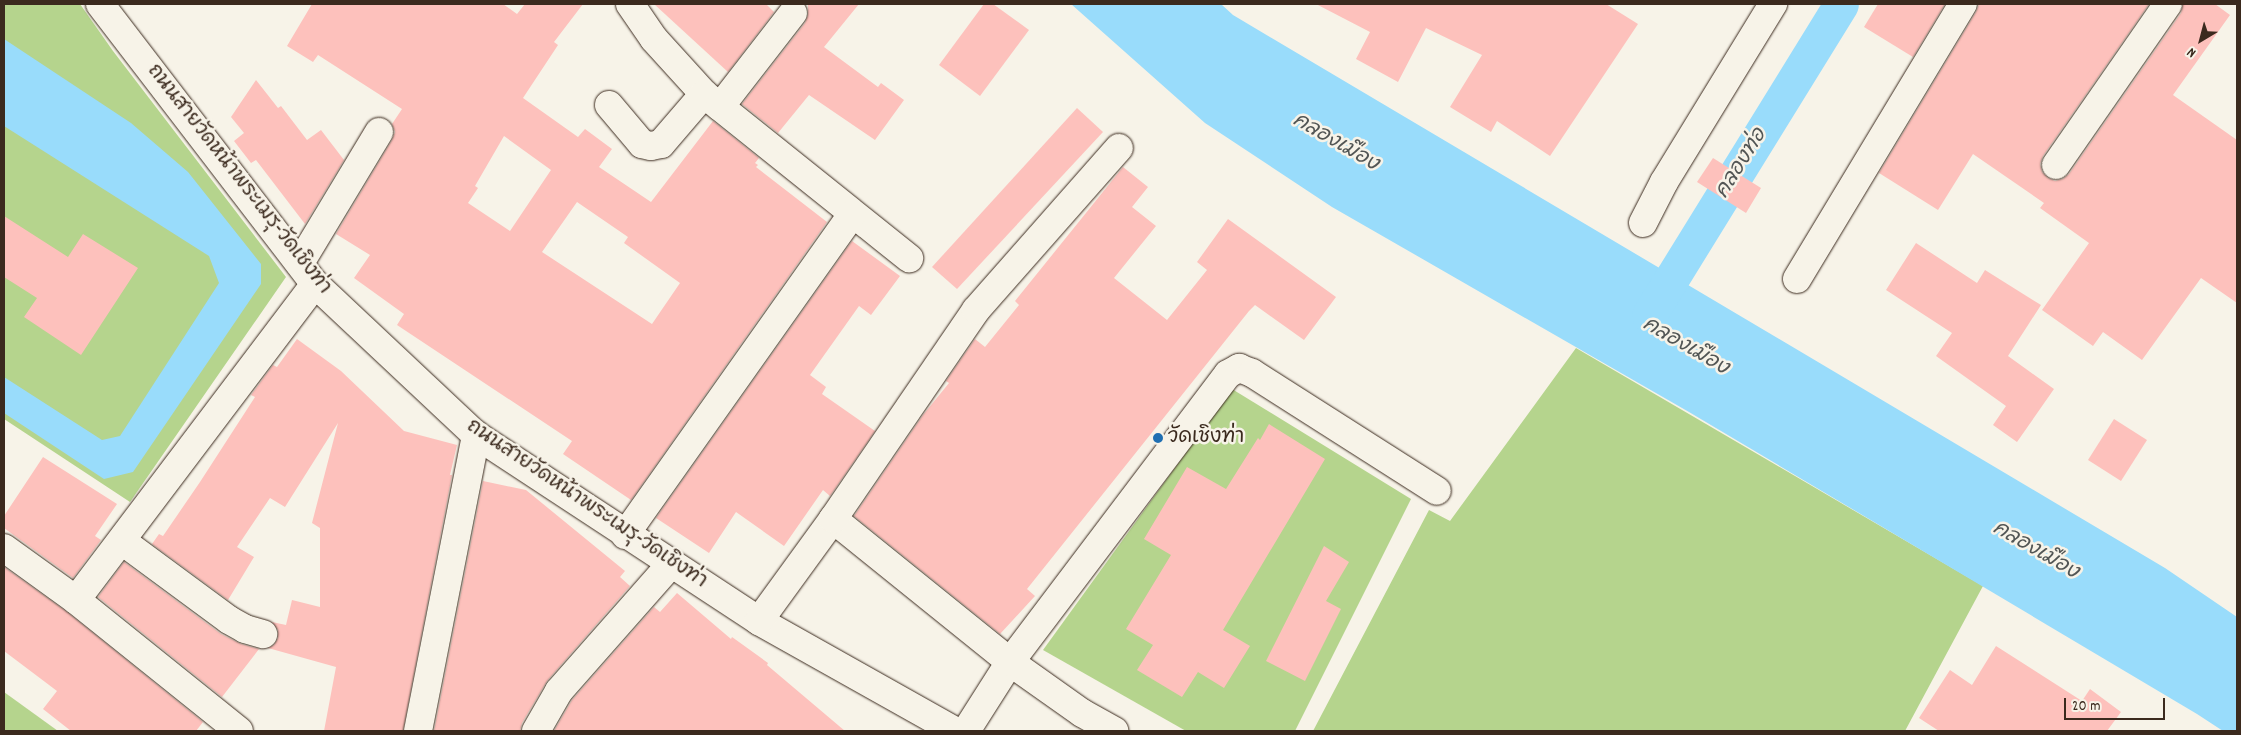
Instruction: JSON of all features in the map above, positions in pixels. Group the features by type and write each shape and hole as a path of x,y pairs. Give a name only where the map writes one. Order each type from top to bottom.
{"street":[{"name":"ถนนสายวัดหน้าพระเมรุ-วัดเชิงท่า","path":"100,4 308,274 476,435 625,535 759,621 955,731"},
{"path":"1642,223 1664,182 1773,4"},
{"path":"1797,279 1963,4"},
{"path":"2056,165 2168,4"},
{"path":"632,5 654,39 712,100 909,258"},
{"path":"609,105 642,144 651,146 661,144 712,100 793,13"},
{"path":"76,600 122,541 308,274 379,132"},
{"path":"759,621 833,519 976,310 1120,148"},
{"path":"625,535 852,214"},
{"path":"966,731 1010,662 1228,374 1239,368 1252,373 1438,491"},
{"path":"418,731 476,435"},
{"path":"833,519 1010,662 1082,713 1114,731"},
{"path":"122,541 229,620 245,629 263,634"},
{"path":"4,548 76,600 239,731"},
{"path":"536,731 559,692 671,564"}],"green space":[{"path":"4,4 80,4 113,51 286,277 130,502 4,419"},
{"path":"1576,348 1983,586 1905,731 1313,731 1429,510 1450,521"},
{"path":"1232,389 1411,499 1295,731 1186,731 1043,650"},
{"path":"4,692 58,731 4,731"}],"water":[{"name":"คลองเมือง","path":"1071,4 1221,4 1233,15 2165,568 2237,617 2237,731 2223,731 1689,412 1332,207 1205,123"},
{"path":"4,39 131,123 188,172 261,264 261,284 133,472 104,479 4,413 4,377 102,440 120,436 219,283 209,256 4,126"}],"building":[{"path":"312,4 503,4 517,14 525,4 583,4 554,42 558,45 523,98 578,137 585,129 612,149 599,167 651,202 713,121 759,158 755,163 758,165 756,167 827,222 631,500 563,454 572,441 397,325 404,314 354,278 370,255 336,234 392,140 395,132 392,124 402,109 318,55 313,62 287,46","holes":["504,136 551,170 510,231 468,203 478,188 475,186","577,202 628,237 624,243 680,283 652,324 542,252"]},
{"path":"654,4 766,4 774,12 728,72"},
{"path":"808,4 859,4 824,47 878,87 881,83 904,100 875,140 809,95 778,133 742,104 805,23 808,15"},
{"path":"984,4 993,4 1029,30 980,96 939,65"},
{"path":"1316,4 1606,4 1638,24 1550,156 1497,121 1491,132 1450,107 1482,55 1426,28 1398,82 1356,59 1370,32"},
{"path":"1878,4 1945,4 1913,57 1864,27"},
{"path":"1979,4 2149,4 2043,156 2040,164 2042,172 2048,178 2055,181 2063,179 2069,174 2181,13 2183,4 2215,4 2230,15 2173,95 2237,140 2237,303 2201,278 2142,360 2103,332 2093,346 2042,310 2089,243 2040,208 2044,203 1973,154 1938,210 1879,173"},
{"path":"256,80 278,108 281,106 307,140 321,130 344,160 305,224 256,160 251,163 234,141 244,133 231,117"},
{"path":"1077,108 1103,132 957,289 932,267"},
{"path":"1713,158 1761,188 1746,213 1697,182"},
{"path":"1123,167 1148,187 1132,207 1156,226 1114,278 1167,320 1207,270 1197,262 1228,219 1336,297 1304,340 1255,305 1249,311 1027,589 1035,596 1000,634 854,516 923,415 949,383 946,381 975,339 985,347 1019,305 1015,301"},
{"path":"4,216 68,257 83,234 138,268 81,355 24,317 37,298 4,277"},
{"path":"852,241 900,276 871,315 859,306 810,375 826,387 822,394 875,431 830,496 823,490 784,546 736,512 709,553 656,518"},
{"path":"1916,243 1977,283 1985,270 2041,305 2008,356 2054,389 2017,442 1993,425 2006,406 1936,356 1952,333 1886,290"},
{"path":"297,339 341,371 404,431 457,445 403,731 324,731 336,667 268,648 274,645 278,638 278,630 272,622 286,625 292,600 320,607 320,528 312,523 338,423 285,507 270,498 237,547 254,557 228,600 152,544 159,534 163,536 200,482 255,397 251,395 273,365 277,367"},
{"path":"2114,419 2147,440 2121,481 2088,460"},
{"path":"1269,424 1325,459 1223,630 1250,646 1224,688 1198,672 1182,697 1137,670 1153,645 1126,629 1171,555 1144,539 1187,467 1226,489"},
{"path":"43,457 117,504 95,536 101,540 73,578 4,528 4,516"},
{"path":"483,481 526,490 625,571 620,577 630,586 547,681 522,723 520,731 434,731"},
{"path":"1324,546 1349,562 1326,601 1341,609 1305,681 1266,661"},
{"path":"124,562 221,634 241,644 259,649 222,697 98,597"},
{"path":"4,567 67,612 203,722 196,731 71,731 43,709 57,691 4,651"},
{"path":"677,593 731,639 732,637 768,663 767,665 845,731 554,731 572,700 654,607 660,612"},
{"path":"1996,646 2082,701 2090,689 2121,712 2107,731 1939,731 1919,718 1950,670 1972,685"}],"waterway":[{"name":"คลองท่อ","path":"1649,315 1841,4"}],"place":[{"name":"วัดเชิงท่า","path":"1158,438"}]}
